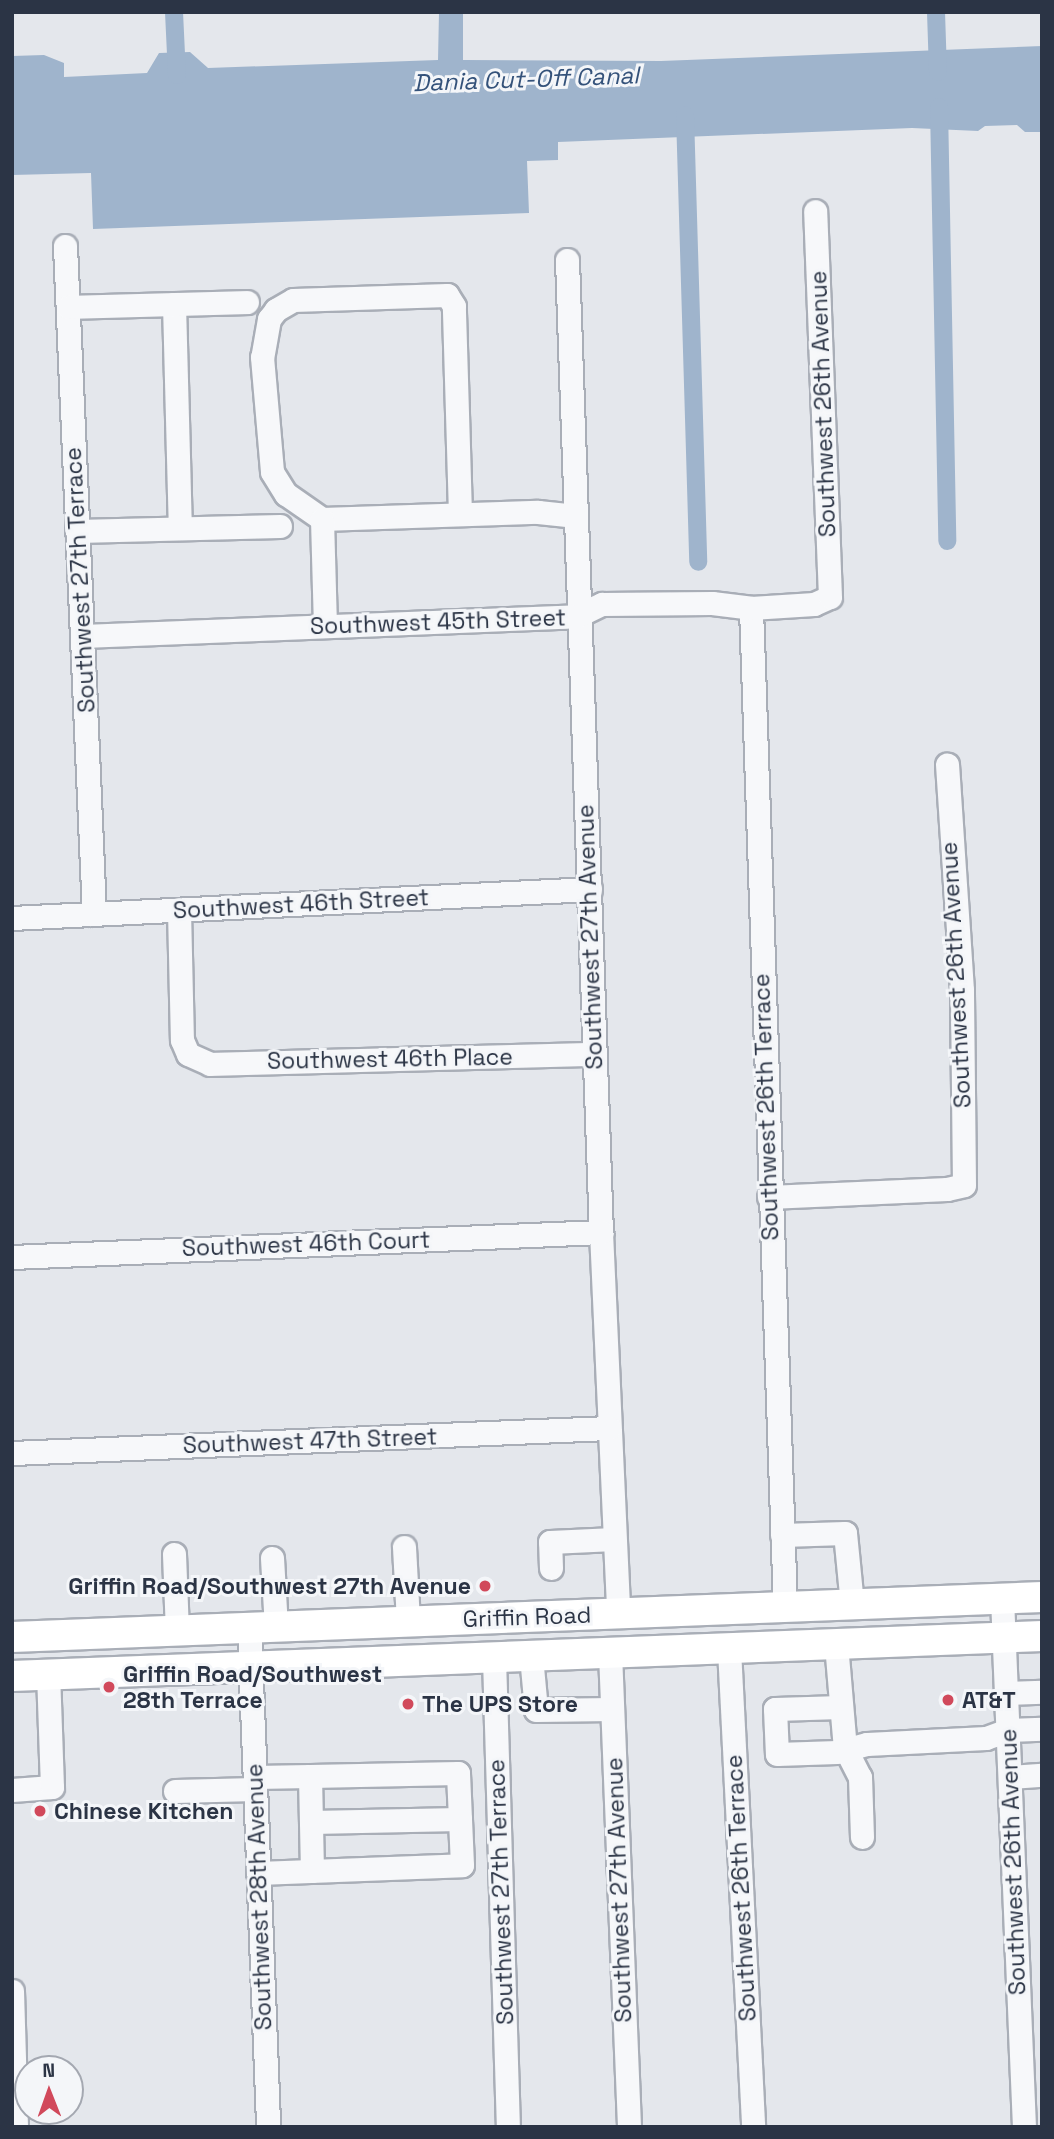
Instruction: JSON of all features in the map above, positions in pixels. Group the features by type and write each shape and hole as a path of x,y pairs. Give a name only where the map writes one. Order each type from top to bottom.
{"main road":[{"name":"Griffin Road","path":"12,1637 1042,1597"},
{"path":"610,1653 677,1611"},
{"path":"541,1656 618,1613"},
{"name":"Griffin Road","path":"12,1676 1042,1636"}],"street":[{"name":"Southwest 26th Avenue","path":"815,211 830,597"},
{"name":"Southwest 27th Terrace","path":"65,246 94,914"},
{"name":"Southwest 27th Avenue","path":"567,260 577,616 590,889 608,1428 618,1613"},
{"path":"460,513 454,306 447,296 293,300 276,310 269,319 262,357 272,472 286,494 322,519 538,512 574,516"},
{"path":"68,307 247,302"},
{"path":"174,304 180,528"},
{"path":"322,519 325,626"},
{"path":"77,531 280,526"},
{"name":"Southwest 45th Street","path":"83,636 577,616 602,604 712,603 751,608 814,604 830,597"},
{"name":"Southwest 26th Terrace","path":"751,608 785,1607"},
{"name":"Southwest 26th Avenue","path":"769,1197 947,1189 964,1185 962,990 947,764"},
{"name":"Southwest 46th Street","path":"12,918 590,889"},
{"name":"Southwest 46th Place","path":"178,910 182,1040 188,1054 210,1064 595,1054"},
{"name":"Southwest 46th Court","path":"12,1256 601,1232"},
{"name":"Southwest 47th Street","path":"12,1453 608,1428"},
{"path":"782,1535 845,1533 852,1604"},
{"path":"551,1568 550,1542 614,1539"},
{"path":"404,1546 408,1621"},
{"path":"174,1554 177,1631"},
{"name":"Southwest 28th Avenue","path":"268,2127 250,1667 262,1627 272,1558"},
{"name":"Southwest 26th Avenue","path":"1002,1598 1024,2127"},
{"path":"836,1644 845,1748 860,1777 862,1837"},
{"name":"Southwest 26th Terrace","path":"729,1649 753,2127"},
{"name":"Southwest 27th Avenue","path":"610,1653 629,2127"},
{"path":"541,1656 536,1710 612,1709"},
{"name":"Southwest 27th Terrace","path":"494,1658 508,2127"},
{"path":"12,1790 52,1787 48,1675"},
{"path":"1006,1693 1042,1692"},
{"path":"842,1707 775,1709 777,1754 837,1752 867,1744 986,1738 1008,1730 1042,1730"},
{"path":"175,1791 310,1776 458,1773 462,1865 258,1872"},
{"path":"1010,1777 1042,1775"},
{"path":"310,1776 312,1871"},
{"path":"311,1822 460,1819"},
{"path":"12,1991 16,2127"}],"water":[{"name":"Dania Cut-Off Canal","path":"439,12 463,12 463,60 661,61 1042,46 1042,132 1025,132 1017,125 985,126 978,131 912,128 558,142 558,160 527,161 529,213 93,229 91,173 12,175 12,56 44,55 64,63 64,77 147,73 159,53 190,52 208,68 438,60"}],"waterway":[{"path":"174,12 177,75"},
{"path":"936,12 938,72"},
{"path":"939,107 947,541"},
{"path":"685,115 698,562"}],"place":[{"name":"Griffin Road/Southwest 27th Avenue","path":"485,1586"},
{"name":"Griffin Road/Southwest 28th Terrace","path":"109,1687"},
{"name":"AT&T","path":"948,1700"},
{"name":"The UPS Store","path":"408,1704"},
{"name":"Chinese Kitchen","path":"40,1811"}]}
